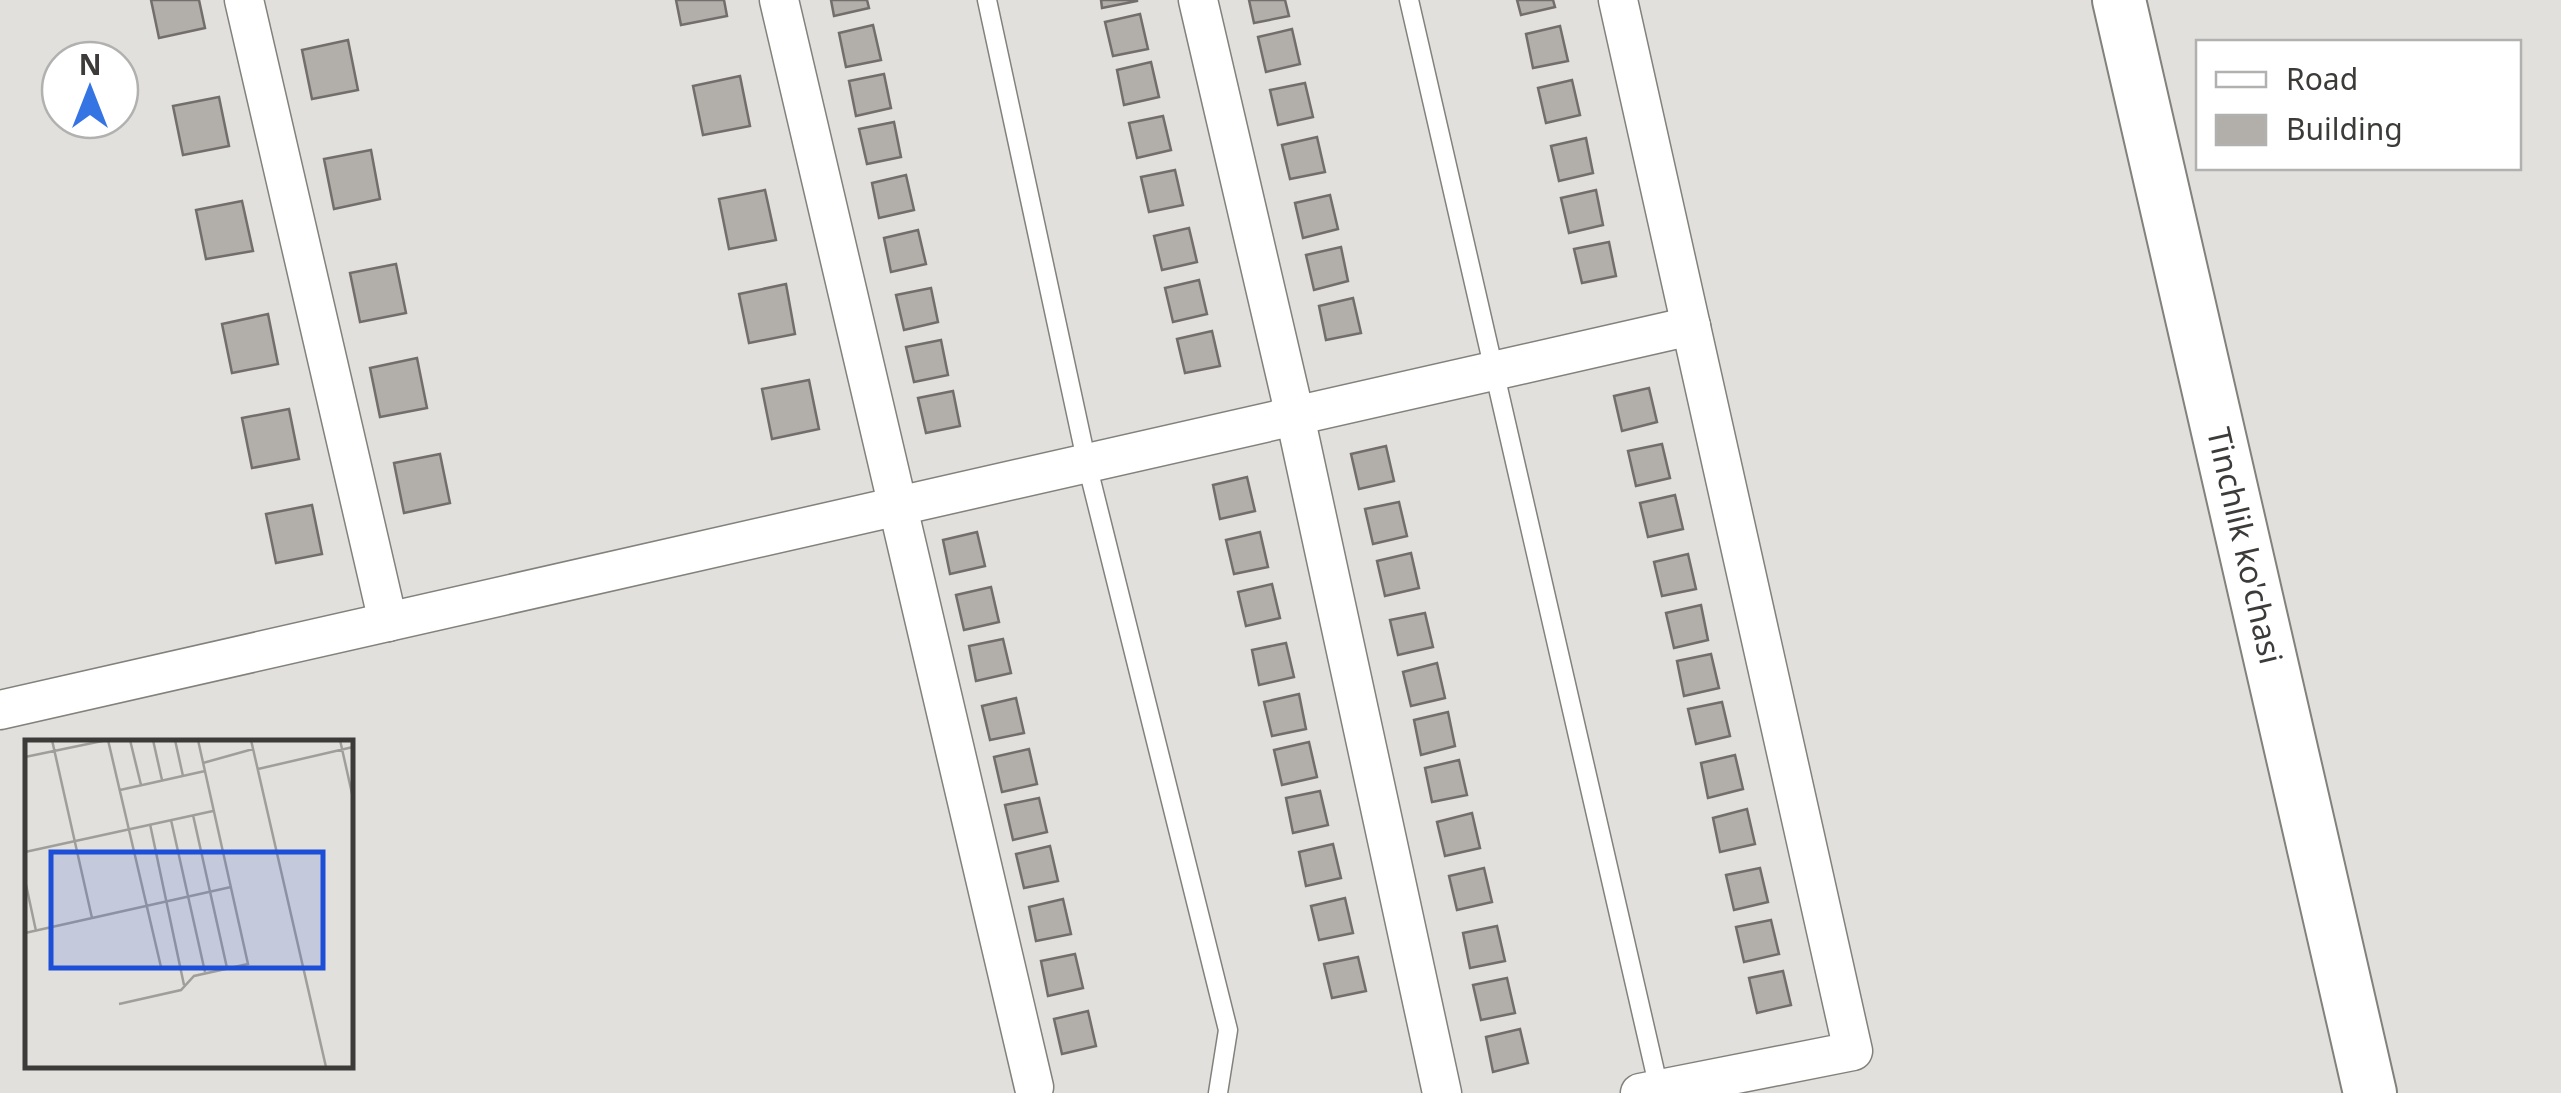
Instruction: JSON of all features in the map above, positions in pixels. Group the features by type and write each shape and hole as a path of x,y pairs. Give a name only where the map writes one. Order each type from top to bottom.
{"main road":[{"name":"Tinchlik ko'chasi","path":"2119,0 2370,1093"}],"street":[{"path":"244,0 388,622"},
{"path":"780,0 1034,1087"},
{"path":"1198,0 1296,416 1442,1093"},
{"path":"1618,0 1853,1051 1649,1091"},
{"path":"0,710 1691,326"}],"lane":[{"path":"987,0 1087,464 1228,1030 1218,1093"},
{"path":"1409,0 1649,1091"}],"building":[{"path":"151,0 199,0 205,28 159,38"},
{"path":"676,0 724,0 727,16 681,25"},
{"path":"831,0 867,0 869,8 834,16"},
{"path":"1101,0 1137,0 1137,1 1102,8"},
{"path":"1249,0 1285,0 1289,16 1254,23"},
{"path":"1517,0 1553,0 1555,7 1521,15"},
{"path":"1140,14 1148,49 1113,56 1105,22"},
{"path":"873,25 881,60 846,67 839,33"},
{"path":"1560,26 1568,61 1533,68 1526,34"},
{"path":"1292,29 1300,64 1266,72 1258,37"},
{"path":"348,40 358,90 312,99 302,50"},
{"path":"1151,62 1159,97 1124,105 1117,70"},
{"path":"884,74 891,108 856,116 849,81"},
{"path":"740,76 750,126 703,135 693,86"},
{"path":"1572,80 1580,115 1546,123 1538,88"},
{"path":"1305,83 1313,117 1278,125 1270,90"},
{"path":"219,97 229,146 183,155 173,106"},
{"path":"1163,116 1171,150 1137,158 1129,123"},
{"path":"894,122 901,157 867,164 859,129"},
{"path":"1317,137 1325,172 1290,179 1282,145"},
{"path":"1586,138 1593,173 1559,181 1551,146"},
{"path":"371,150 380,199 334,209 324,159"},
{"path":"1175,170 1183,205 1149,212 1141,177"},
{"path":"906,175 914,210 879,218 872,183"},
{"path":"765,190 776,240 729,249 719,199"},
{"path":"1596,190 1603,225 1569,233 1561,198"},
{"path":"1330,195 1338,229 1303,238 1295,203"},
{"path":"242,201 253,251 206,259 196,210"},
{"path":"1189,228 1197,262 1162,270 1154,236"},
{"path":"918,230 926,264 891,272 884,238"},
{"path":"1609,242 1616,276 1582,283 1574,249"},
{"path":"1341,247 1348,281 1314,290 1306,255"},
{"path":"396,264 406,313 360,322 350,273"},
{"path":"1199,280 1207,314 1173,322 1165,288"},
{"path":"786,284 795,334 749,343 739,294"},
{"path":"931,288 938,322 904,330 896,295"},
{"path":"1353,298 1361,333 1326,340 1319,306"},
{"path":"268,314 278,364 232,373 222,324"},
{"path":"1212,331 1220,366 1185,373 1177,339"},
{"path":"941,340 948,375 914,382 906,347"},
{"path":"417,358 427,408 380,417 370,368"},
{"path":"809,380 819,429 772,439 762,389"},
{"path":"1649,388 1657,422 1622,431 1614,396"},
{"path":"953,391 960,426 926,433 918,398"},
{"path":"289,409 299,459 252,468 242,418"},
{"path":"1662,444 1670,478 1636,486 1628,451"},
{"path":"1386,446 1394,481 1359,489 1351,454"},
{"path":"440,454 450,503 404,513 394,463"},
{"path":"1247,477 1255,511 1220,519 1213,485"},
{"path":"1675,495 1683,529 1648,537 1640,503"},
{"path":"1399,502 1407,536 1373,544 1365,509"},
{"path":"312,505 322,554 276,563 266,514"},
{"path":"977,532 985,566 950,574 943,540"},
{"path":"1260,532 1268,567 1234,574 1226,540"},
{"path":"1411,553 1419,588 1385,596 1377,561"},
{"path":"1688,554 1696,589 1662,596 1654,562"},
{"path":"1272,584 1280,618 1246,626 1238,592"},
{"path":"991,587 999,622 964,630 956,595"},
{"path":"1701,605 1708,640 1674,648 1666,613"},
{"path":"1425,613 1433,647 1398,655 1390,620"},
{"path":"1003,639 1011,673 976,681 969,646"},
{"path":"1286,643 1294,677 1259,685 1252,650"},
{"path":"1711,654 1719,688 1684,696 1677,661"},
{"path":"1437,663 1445,698 1411,706 1403,672"},
{"path":"1299,694 1306,729 1272,736 1264,702"},
{"path":"1016,698 1024,733 990,740 982,706"},
{"path":"1722,702 1730,736 1696,744 1688,709"},
{"path":"1448,712 1455,746 1421,755 1414,720"},
{"path":"1309,742 1317,777 1282,785 1274,750"},
{"path":"1029,749 1037,784 1002,792 994,757"},
{"path":"1735,755 1743,789 1708,798 1701,763"},
{"path":"1459,760 1467,795 1432,802 1425,768"},
{"path":"1320,791 1328,825 1293,833 1286,798"},
{"path":"1039,798 1047,832 1013,840 1005,805"},
{"path":"1747,809 1755,844 1720,852 1713,818"},
{"path":"1472,813 1480,848 1445,856 1437,822"},
{"path":"1333,844 1341,878 1306,886 1299,852"},
{"path":"1050,846 1058,881 1024,888 1016,854"},
{"path":"1484,868 1492,902 1457,910 1449,876"},
{"path":"1760,868 1768,902 1734,910 1726,875"},
{"path":"1345,898 1353,933 1319,940 1311,906"},
{"path":"1063,899 1071,934 1036,941 1029,907"},
{"path":"1771,920 1779,954 1744,962 1736,927"},
{"path":"1497,926 1505,961 1470,968 1463,933"},
{"path":"1075,954 1083,988 1048,996 1041,961"},
{"path":"1358,957 1366,991 1332,998 1324,964"},
{"path":"1783,971 1791,1005 1757,1013 1749,978"},
{"path":"1507,978 1515,1013 1481,1020 1473,985"},
{"path":"1088,1011 1096,1046 1062,1054 1054,1019"},
{"path":"1520,1029 1528,1063 1493,1072 1486,1037"}]}
